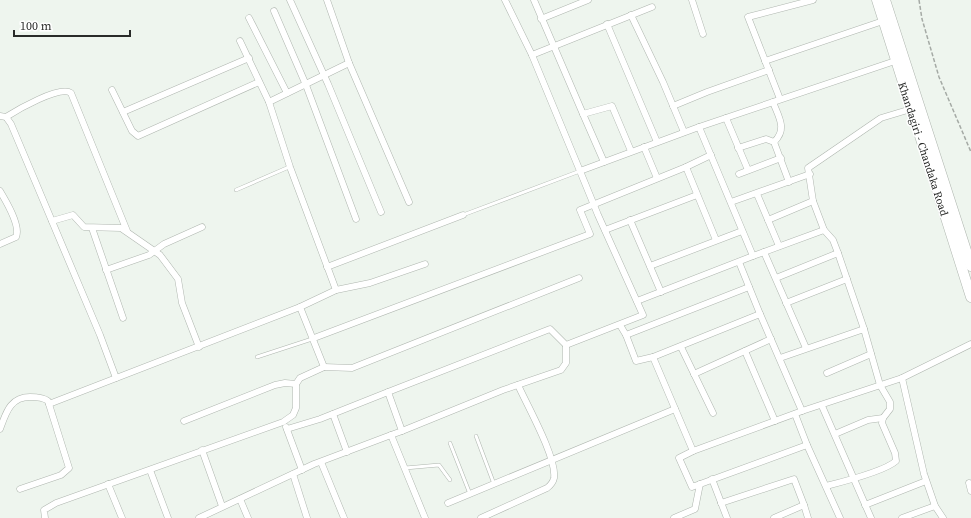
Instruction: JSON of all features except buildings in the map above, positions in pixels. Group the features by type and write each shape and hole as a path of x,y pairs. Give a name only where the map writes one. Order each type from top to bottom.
{"main road":[{"name":"Khandagiri - Chandaka Road","path":"877,0 911,110 930,152 971,266"},
{"name":"Khandagiri - Chandaka Road","path":"885,0 971,297"}],"street":[{"path":"290,0 324,75 381,212"},
{"path":"327,0 349,63 409,202"},
{"path":"505,0 532,55 593,203 643,315 566,345"},
{"path":"534,0 604,162"},
{"path":"542,19 588,0"},
{"path":"692,0 703,34"},
{"path":"780,99 748,18 813,0"},
{"path":"532,55 652,6"},
{"path":"274,10 306,85 356,219"},
{"path":"631,15 684,132"},
{"path":"249,18 287,93"},
{"path":"765,61 883,21"},
{"path":"607,24 657,142"},
{"path":"240,41 269,102 290,166 336,290"},
{"path":"123,112 249,58"},
{"path":"580,171 644,146 895,60"},
{"path":"269,102 349,63"},
{"path":"673,106 714,89 769,70"},
{"path":"112,90 132,131 138,136 259,82"},
{"path":"116,378 100,335 11,124 3,116 25,105 64,91 71,93 127,231"},
{"path":"773,102 782,129 781,134 774,142"},
{"path":"583,114 612,106 631,151"},
{"path":"826,486 854,478 896,461 895,453 883,426 883,418 890,409 890,406 880,385 864,329 838,253 833,240 824,230 813,201 808,168 881,118 911,110"},
{"path":"726,118 748,170"},
{"path":"699,127 753,256"},
{"path":"738,148 766,139 774,142 789,182"},
{"path":"644,146 657,178"},
{"path":"314,338 590,234 580,210 593,203 686,167 711,155"},
{"path":"739,174 781,158"},
{"path":"686,167 716,240"},
{"path":"731,202 810,174"},
{"path":"0,191 15,223 17,234 16,237 0,244"},
{"path":"757,194 779,246"},
{"path":"605,230 697,195"},
{"path":"768,220 813,201"},
{"path":"52,221 73,215 81,226 92,228 117,227 127,231 156,251 178,279 182,303 199,347"},
{"path":"327,267 463,215"},
{"path":"630,220 661,292"},
{"path":"106,270 143,257 156,251 164,244 202,226"},
{"path":"92,228 123,318"},
{"path":"637,301 824,230"},
{"path":"650,266 742,231"},
{"path":"764,252 806,348"},
{"path":"776,278 838,253"},
{"path":"739,262 802,411"},
{"path":"49,404 300,307 336,290 370,283 425,264"},
{"path":"46,518 44,510 48,506 283,422 294,415 296,408 296,384 300,378 324,366 352,368 579,278"},
{"path":"786,303 847,279"},
{"path":"626,335 749,287"},
{"path":"300,307 314,338 324,366"},
{"path":"620,325 626,335 636,361 653,357 681,347 760,314"},
{"path":"199,518 222,506 321,462 518,385 561,370 566,363 566,345 550,329 333,414 288,429"},
{"path":"780,358 864,329"},
{"path":"694,374 771,339"},
{"path":"808,444 692,487 679,458 693,451 802,411 822,406 902,378 971,344"},
{"path":"681,347 713,413"},
{"path":"745,351 775,421"},
{"path":"827,372 871,354"},
{"path":"653,357 693,451"},
{"path":"902,378 926,481 935,506 943,518"},
{"path":"184,421 275,385 284,383 296,384"},
{"path":"481,518 547,488 553,483 554,477 552,460 518,385"},
{"path":"388,392 402,431"},
{"path":"0,429 3,417 8,408 19,398 35,397 45,399 49,404 69,468 61,475 20,488"},
{"path":"822,406 871,518"},
{"path":"448,503 675,409"},
{"path":"333,414 347,452"},
{"path":"794,414 840,518"},
{"path":"835,434 868,420 883,418"},
{"path":"283,422 288,429 302,470"},
{"path":"391,435 425,518"},
{"path":"202,450 222,506"},
{"path":"321,462 344,518"},
{"path":"150,470 168,518"},
{"path":"293,474 307,518"},
{"path":"712,479 727,518"},
{"path":"721,503 794,479 808,518"},
{"path":"865,505 926,481"},
{"path":"969,483 971,491"},
{"path":"108,484 122,518"},
{"path":"674,518 695,508 700,484"},
{"path":"240,499 248,518"},
{"path":"774,518 804,505"},
{"path":"902,518 935,506"}],"lane":[{"path":"236,190 290,166"},
{"path":"463,215 580,171"},
{"path":"257,357 314,338"},
{"path":"476,436 494,484"},
{"path":"450,443 470,494"},
{"path":"405,468 439,465 450,480"}],"path":[{"path":"919,0 922,19 939,77 971,152"}]}
